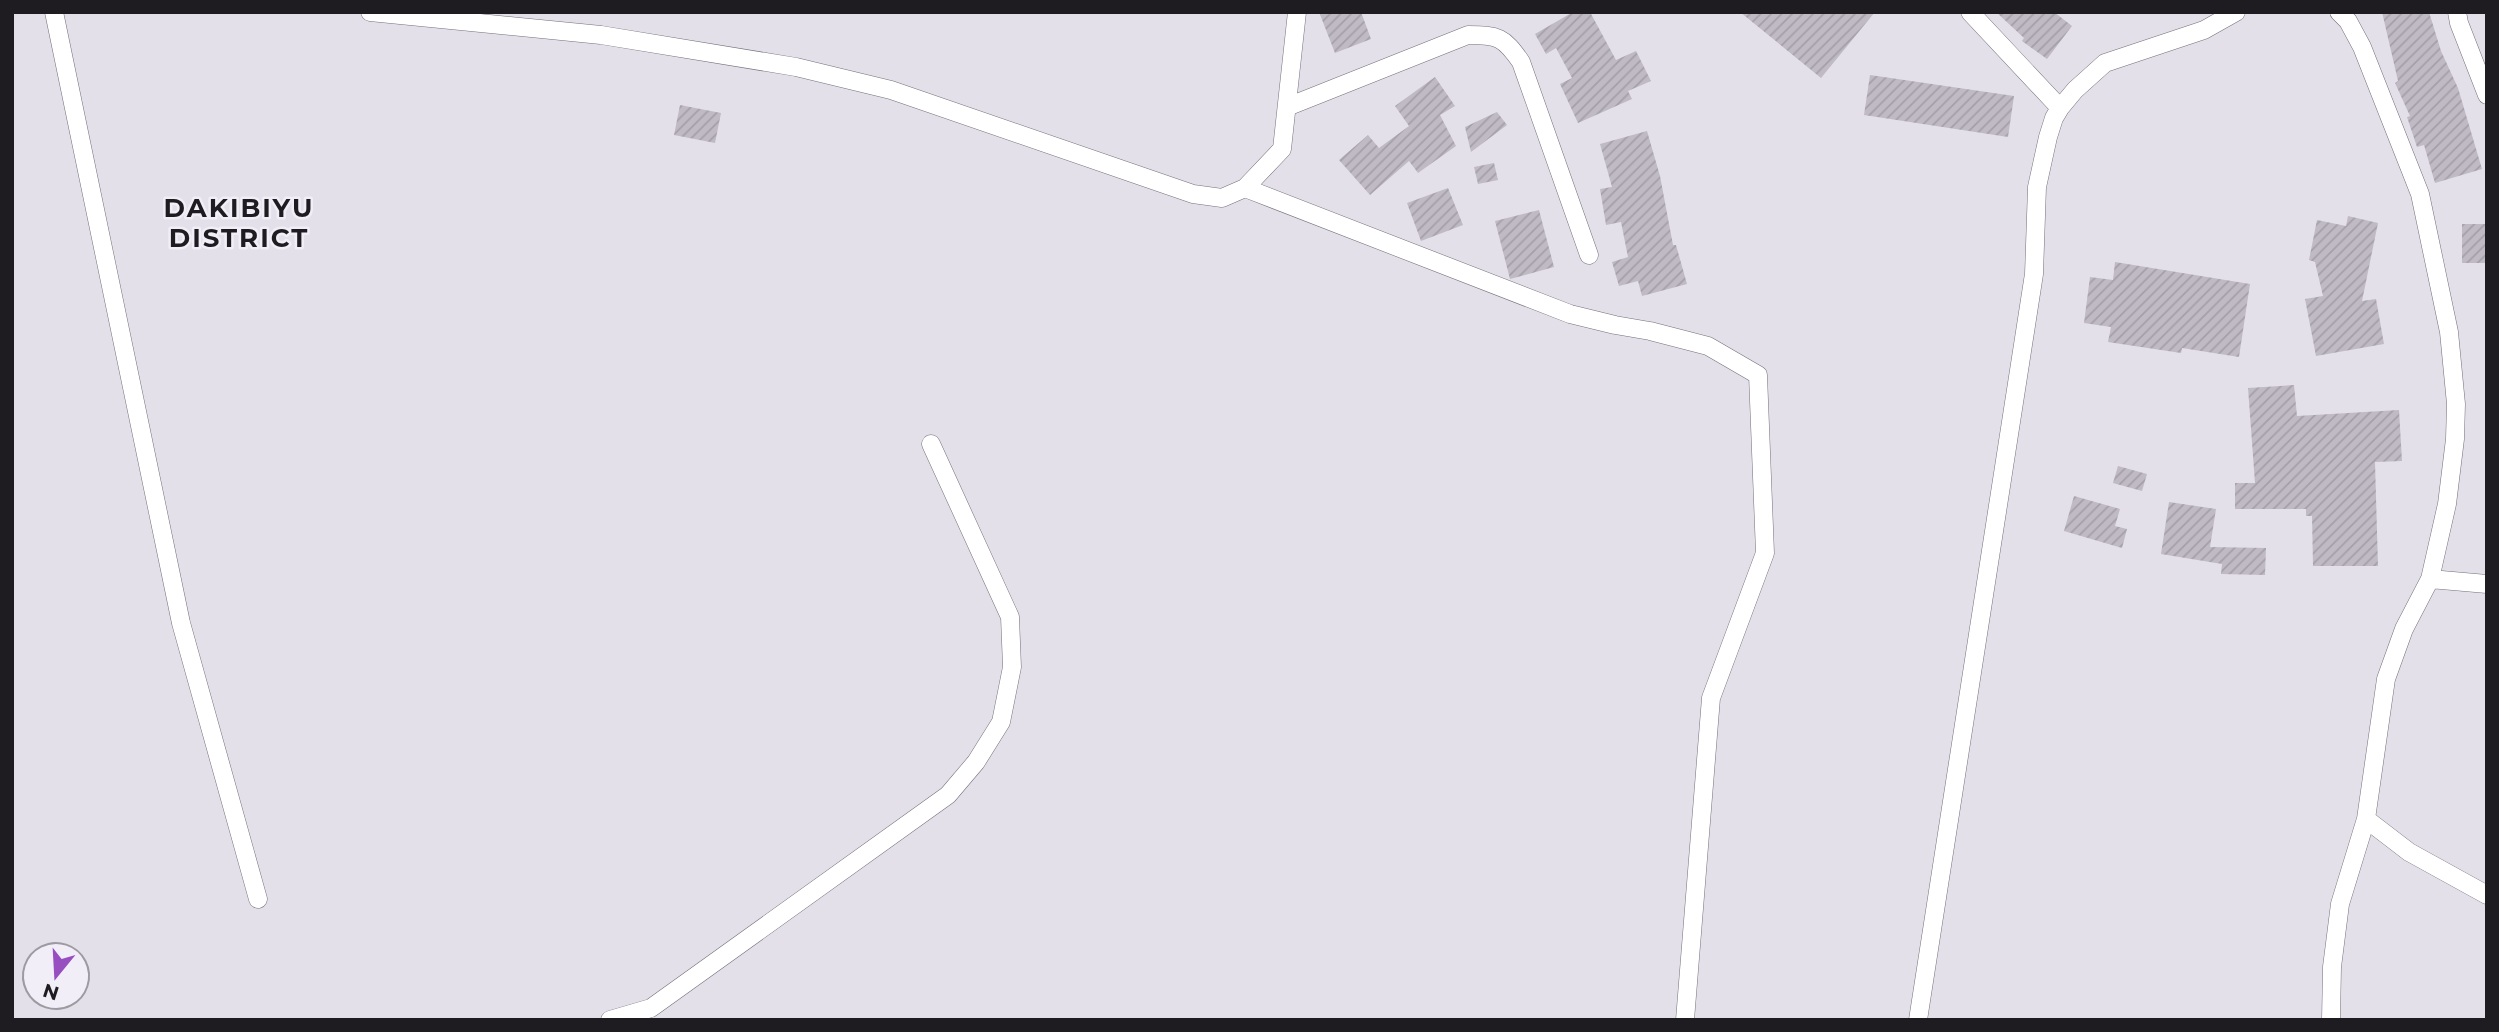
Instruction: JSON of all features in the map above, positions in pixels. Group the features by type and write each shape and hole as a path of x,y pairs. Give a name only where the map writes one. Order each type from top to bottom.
{"street":[{"path":"54,12 181,623 258,899"},
{"path":"370,12 601,35 796,67 891,90 1192,194 1222,198 1245,188 1282,149 1297,12"},
{"path":"1970,12 2060,108"},
{"path":"1918,1020 2034,274 2036,187 2053,118 2075,90 2105,63 2204,30 2236,12"},
{"path":"2331,1020 2332,967 2340,904 2366,819 2386,679 2404,629 2430,579 2446,504 2455,439 2456,404 2449,332 2420,194 2362,47 2348,20 2339,12"},
{"path":"2457,12 2459,23 2482,64 2487,94"},
{"path":"1287,107 1468,35 1492,35 1508,43 1521,62 1589,255"},
{"path":"1245,188 1570,314 1708,346 1758,375 1765,553 1711,698 1685,1020"},
{"path":"610,1020 651,1008 948,795 976,762 1000,722 1012,667 1010,617 931,444"},
{"path":"2430,579 2487,584"},
{"path":"2366,819 2409,852 2487,895"}],"building":[{"path":"1319,12 1361,12 1371,39 1335,53"},
{"path":"1573,12 1590,12 1616,60 1636,51 1651,81 1628,91 1632,99 1578,123 1560,84 1572,78 1556,48 1546,54 1535,34"},
{"path":"1740,12 1875,12 1821,78"},
{"path":"1996,12 2054,12 2072,26 2047,59 2022,41 2024,38"},
{"path":"2382,12 2429,12 2441,51 2458,88 2482,169 2435,183 2424,145 2417,147 2407,117 2410,116 2395,83 2398,81"},
{"path":"1870,75 2014,96 2008,137 1864,115"},
{"path":"1435,77 1455,106 1440,115 1456,146 1418,173 1409,161 1370,195 1339,160 1368,135 1379,148 1409,126 1395,106"},
{"path":"680,105 721,113 715,143 674,135"},
{"path":"1497,112 1507,125 1471,152 1465,127"},
{"path":"1647,131 1660,176 1673,245 1676,245 1687,284 1642,296 1638,281 1619,286 1612,262 1628,257 1621,222 1606,225 1600,189 1612,187 1600,144"},
{"path":"1494,163 1498,180 1478,184 1474,167"},
{"path":"1448,188 1463,225 1421,241 1407,203"},
{"path":"1539,210 1554,267 1510,279 1495,221"},
{"path":"2348,216 2378,223 2362,301 2376,299 2384,344 2316,356 2305,299 2323,296 2315,262 2309,260 2317,220 2346,226"},
{"path":"2462,224 2487,224 2487,263 2462,263"},
{"path":"2115,262 2250,284 2239,357 2182,348 2181,353 2108,342 2111,327 2084,323 2090,277 2113,280"},
{"path":"2294,385 2297,416 2399,410 2402,461 2375,462 2378,566 2313,566 2312,516 2306,516 2306,509 2235,509 2235,483 2255,483 2248,388"},
{"path":"2118,466 2147,474 2142,491 2113,483"},
{"path":"2074,496 2120,509 2115,526 2127,529 2122,548 2064,531"},
{"path":"2169,502 2216,509 2210,547 2266,548 2265,575 2221,574 2222,564 2161,554"}],"district":[{"name":"DAKIBIYU DISTRICT","path":"239,223"}]}
